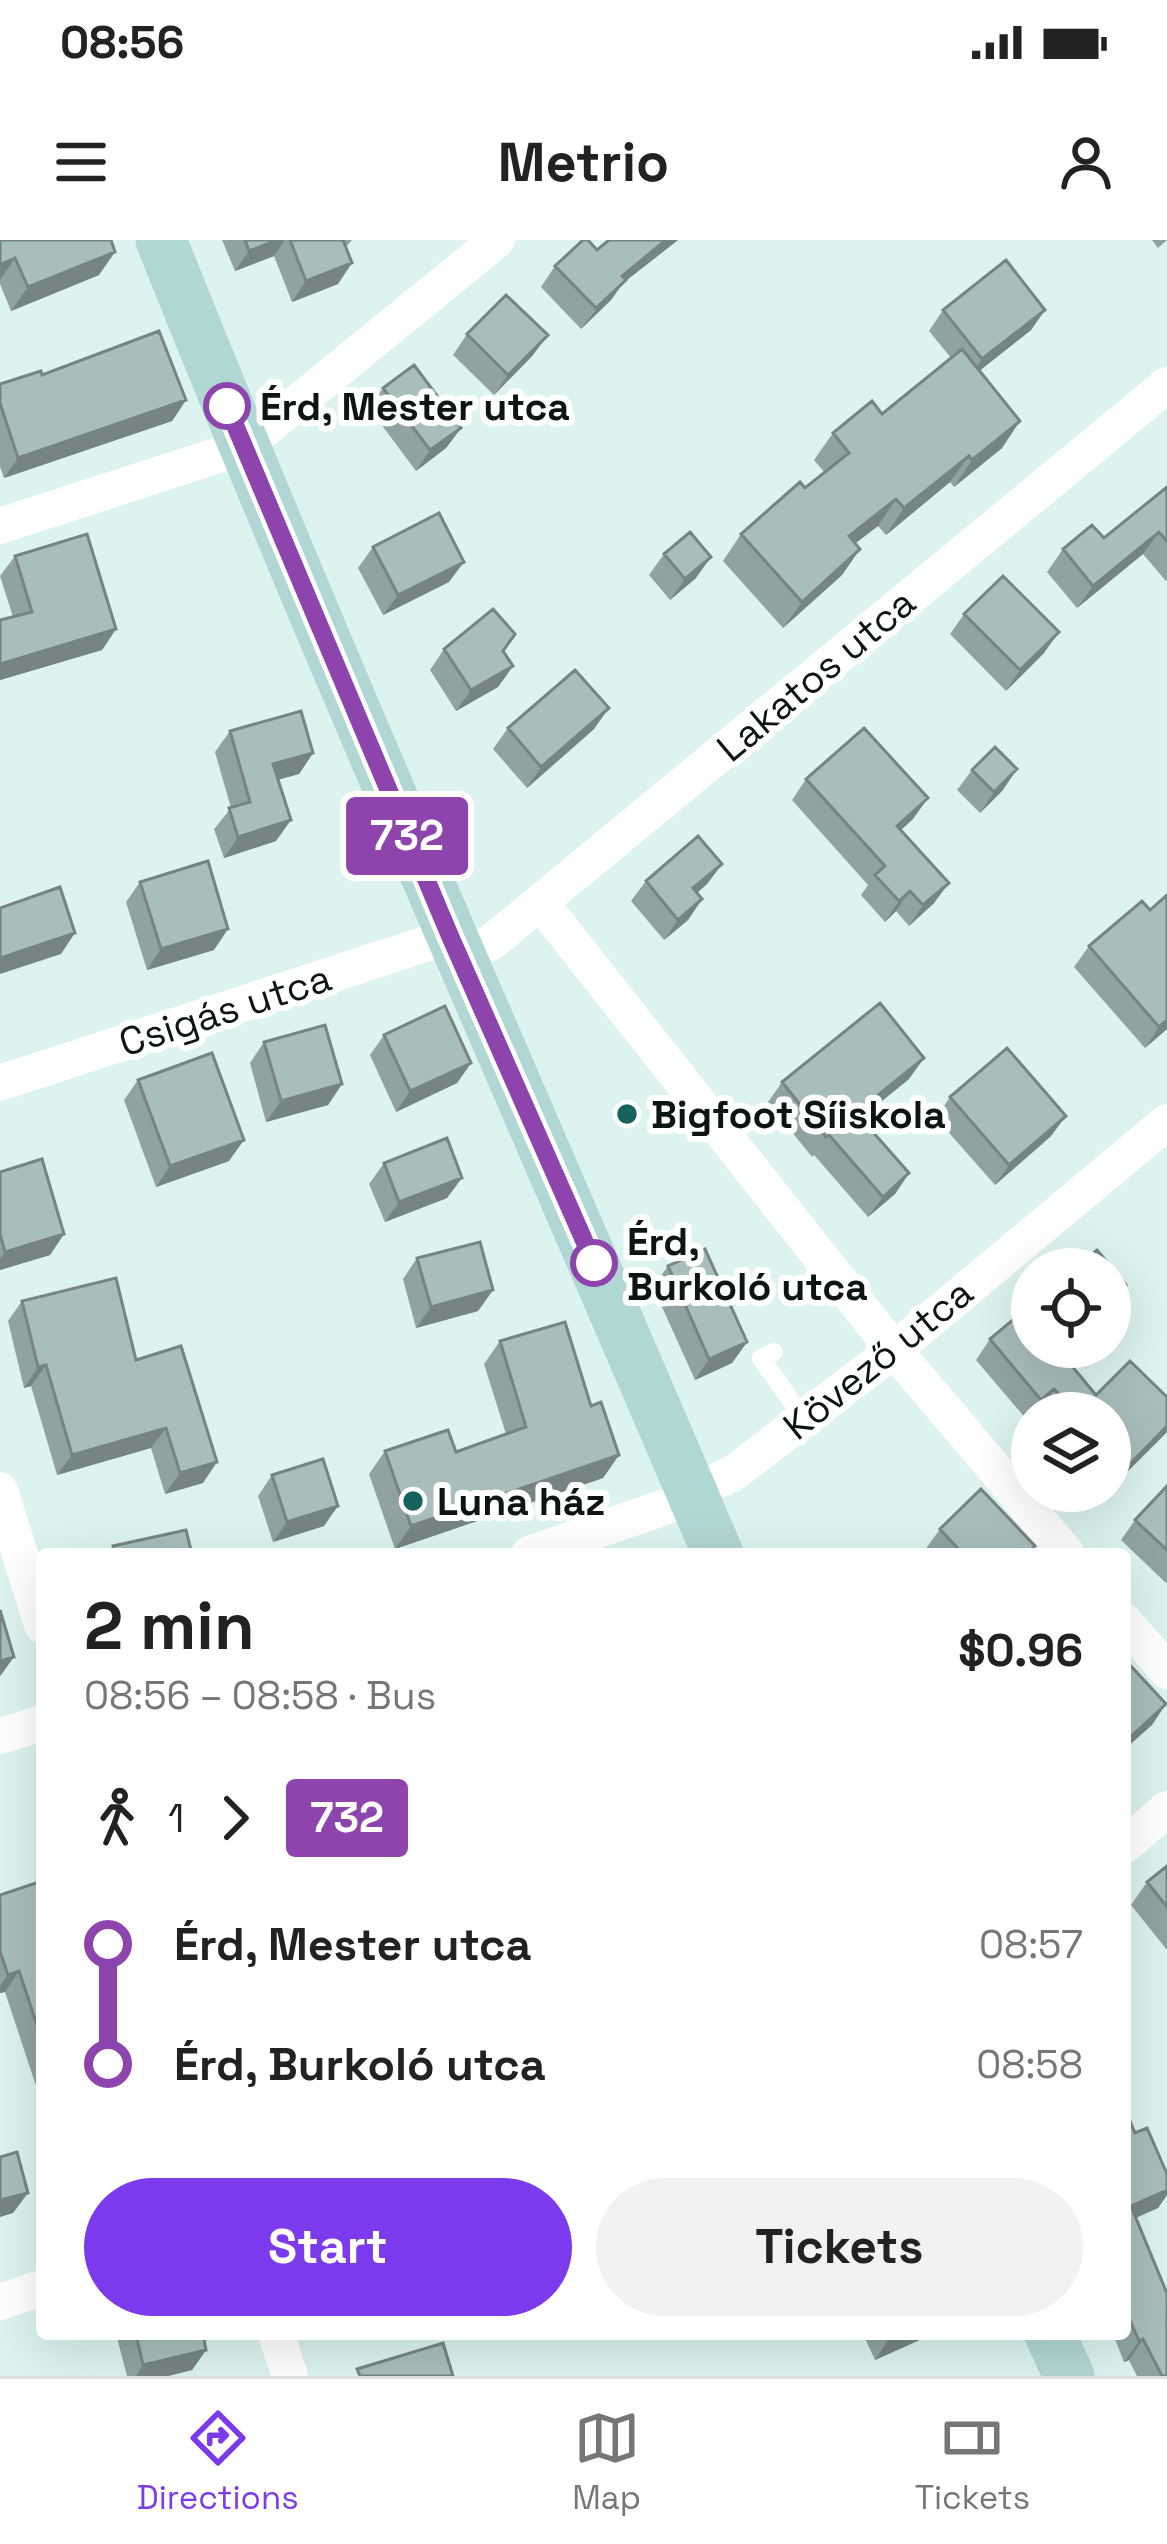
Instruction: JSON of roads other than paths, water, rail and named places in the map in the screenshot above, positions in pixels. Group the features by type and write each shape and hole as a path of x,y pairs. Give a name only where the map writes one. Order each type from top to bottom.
{"street":[{"path":"161,240 243,447 716,1548"},
{"path":"0,526 243,447 497,240"},
{"name":"Lakatos utca","path":"456,947 493,941 1167,386"},
{"path":"540,902 895,1350 1062,1548"},
{"name":"Csigás utca","path":"0,1083 456,947"},
{"name":"Kövező utca","path":"545,1548 693,1494 735,1472 895,1350 1167,1122"},
{"path":"0,1490 36,1606"},
{"path":"1131,1629 1167,1671"},
{"path":"0,1736 36,1725"},
{"path":"1131,1840 1167,1810"},
{"path":"0,2302 36,2290"},
{"path":"278,2340 290,2376"},
{"path":"1053,2340 1069,2376"}],"lane":[{"path":"774,1352 761,1358 804,1419"}],"place":[{"name":"Érd, Mester utca","path":"227,406"},
{"name":"Bigfoot Síiskola","path":"627,1114"},
{"name":"Érd, Burkoló utca","path":"594,1263"},
{"name":"Luna ház","path":"413,1501"}]}
